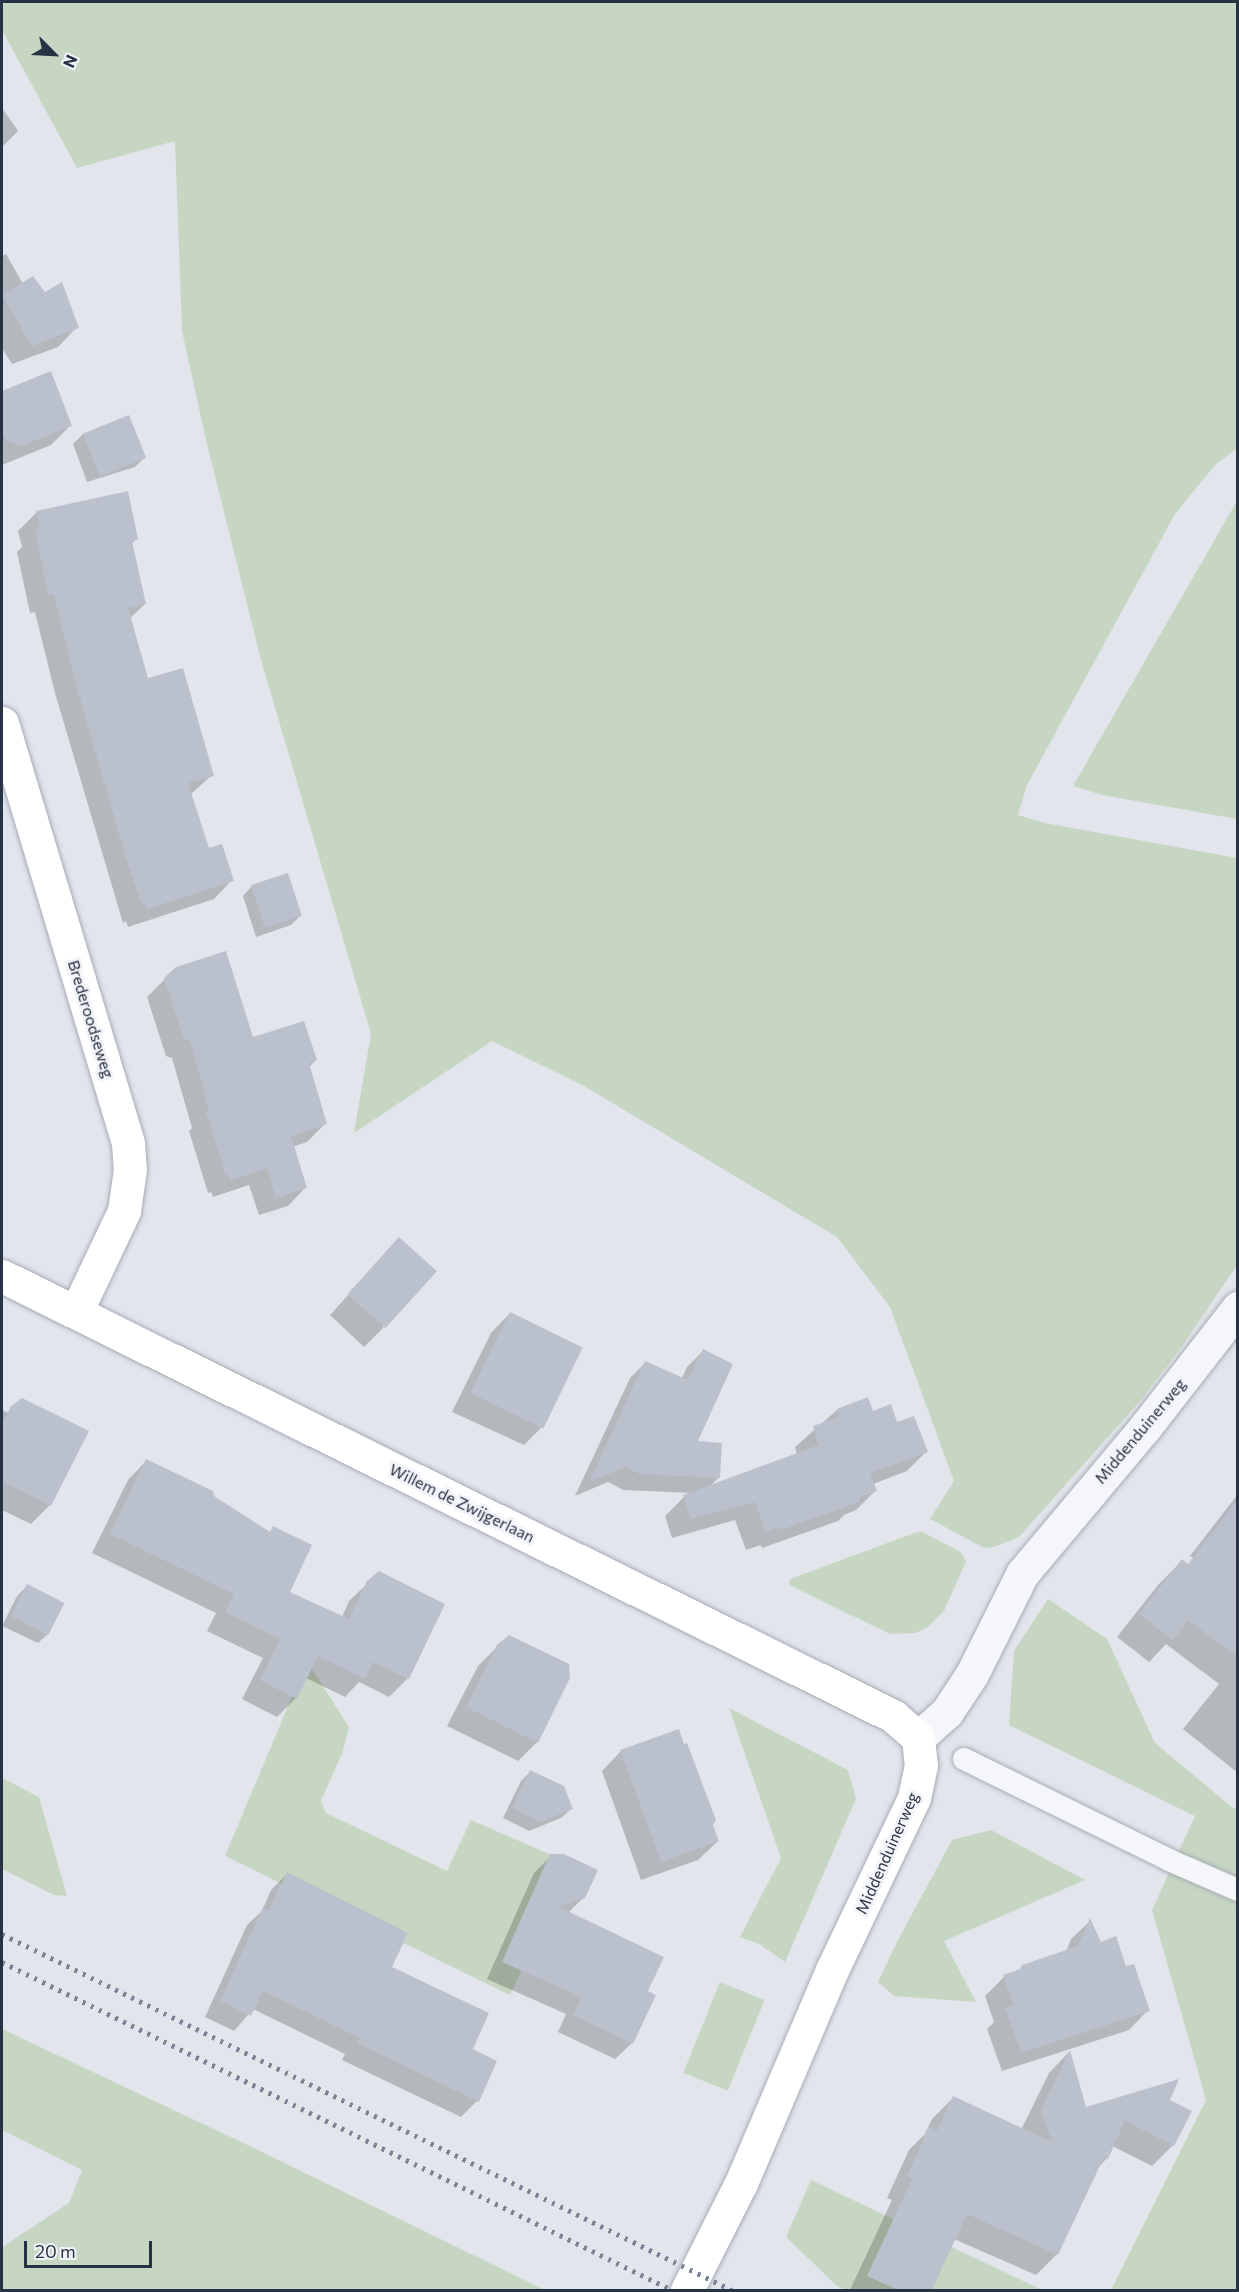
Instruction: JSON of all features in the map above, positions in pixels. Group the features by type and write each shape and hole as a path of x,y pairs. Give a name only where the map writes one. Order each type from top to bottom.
{"street":[{"name":"Brederoodseweg","path":"2,723 128,1143 130,1169 124,1211 76,1312"},
{"name":"Willem de Zwijgerlaan","path":"2,1276 893,1716 918,1738"},
{"name":"Middenduinerweg","path":"687,2290 741,2183 832,1970 914,1798 921,1765 918,1738 947,1712 972,1674 1022,1574 1153,1417 1238,1308"}],"lane":[{"path":"964,1759 1169,1860 1238,1890"}],"green space":[{"path":"2,2 1237,2 1237,448 1215,465 1175,514 1027,785 1018,815 1045,823 1237,858 1237,1265 1181,1348 1141,1400 1019,1537 991,1548 982,1547 930,1519 954,1481 890,1307 837,1237 584,1086 492,1041 354,1133 371,1034 261,660 206,440 182,331 175,141 77,168 2,30"},
{"path":"1237,501 1237,819 1102,795 1073,786"},
{"path":"920,1531 961,1552 966,1561 944,1611 927,1628 915,1633 890,1634 789,1585 790,1579"},
{"path":"1048,1599 1107,1639 1155,1743 1233,1808 1237,1807 1237,2290 1111,2290 1206,2100 1152,1910 1195,1816 1009,1725 1014,1651"},
{"path":"307,1661 349,1727 343,1751 321,1801 326,1813 447,1871 471,1820 572,1864 510,1995 225,1856"},
{"path":"729,1708 848,1770 856,1799 785,1962 759,1944 740,1937 781,1858"},
{"path":"2,1778 39,1797 67,1896 54,1895 2,1869"},
{"path":"991,1830 1085,1880 944,1941 976,2002 894,1996 878,1982 952,1840"},
{"path":"720,1982 765,2000 728,2091 683,2073"},
{"path":"2,2029 260,2151 545,2290 2,2290 2,2247 69,2203 82,2170 2,2130"},
{"path":"811,2180 1042,2290 846,2290 837,2286 786,2237"}],"building":[{"path":"33,276 45,292 62,282 79,328 32,346 2,295"},
{"path":"51,371 72,426 21,446 6,440 2,429 2,391"},
{"path":"129,415 146,458 100,476 83,434"},
{"path":"128,491 138,539 132,541 146,604 128,608 148,678 183,668 214,776 188,783 209,848 222,844 234,881 147,909 145,903 142,905 125,855 73,674 54,594 48,595 35,531 40,526 36,511"},
{"path":"288,873 302,916 265,928 251,885"},
{"path":"226,951 253,1037 304,1021 317,1060 309,1063 327,1124 291,1136 307,1188 276,1198 267,1168 231,1180 229,1175 226,1176 206,1112 209,1111 190,1040 184,1039 164,978 176,967"},
{"path":"399,1237 437,1271 385,1328 347,1294"},
{"path":"510,1312 583,1348 543,1428 471,1393"},
{"path":"703,1349 733,1364 698,1441 722,1443 720,1478 640,1474 625,1467 589,1482 645,1361 688,1380"},
{"path":"868,1397 873,1411 891,1404 897,1422 914,1416 928,1452 870,1473 877,1491 860,1497 859,1502 781,1530 780,1527 765,1532 755,1502 691,1519 683,1495 819,1445 813,1426 839,1417 837,1409"},
{"path":"22,1398 89,1431 51,1506 2,1481 2,1426 11,1406"},
{"path":"146,1459 213,1491 214,1496 270,1532 273,1526 312,1545 290,1592 349,1619 367,1581 379,1571 445,1604 409,1679 373,1662 365,1679 318,1656 297,1699 260,1680 280,1639 225,1612 234,1594 110,1534"},
{"path":"1238,1499 1238,1657 1188,1620 1173,1640 1139,1614 1182,1559 1188,1564"},
{"path":"27,1584 64,1603 48,1635 11,1616"},
{"path":"509,1635 569,1664 570,1678 538,1743 466,1707 497,1645"},
{"path":"679,1729 684,1744 687,1743 716,1820 713,1825 719,1841 661,1862 620,1750"},
{"path":"530,1770 564,1786 573,1809 540,1822 512,1808"},
{"path":"550,1854 564,1854 598,1870 585,1898 559,1907 664,1957 648,1991 656,1995 633,2044 573,2015 582,1997 502,1962"},
{"path":"287,1872 408,1933 392,1967 489,2013 473,2049 497,2061 479,2102 357,2043 360,2038 263,1991 251,2016 220,2001 263,1907 269,1910"},
{"path":"1090,1918 1101,1942 1116,1936 1126,1966 1134,1964 1150,2011 1021,2053 1005,2008 1013,2005 1003,1975 1020,1969 1022,1965 1078,1946"},
{"path":"1070,2050 1086,2107 1179,2079 1170,2100 1192,2111 1174,2146 1125,2121 1108,2159 1104,2157 1058,2255 967,2214 932,2290 898,2290 867,2276 912,2179 907,2176 929,2127 937,2131 953,2096 1052,2142 1041,2110"}],"railway":[{"path":"2,1934 732,2290"},
{"path":"2,1962 672,2290"}]}
